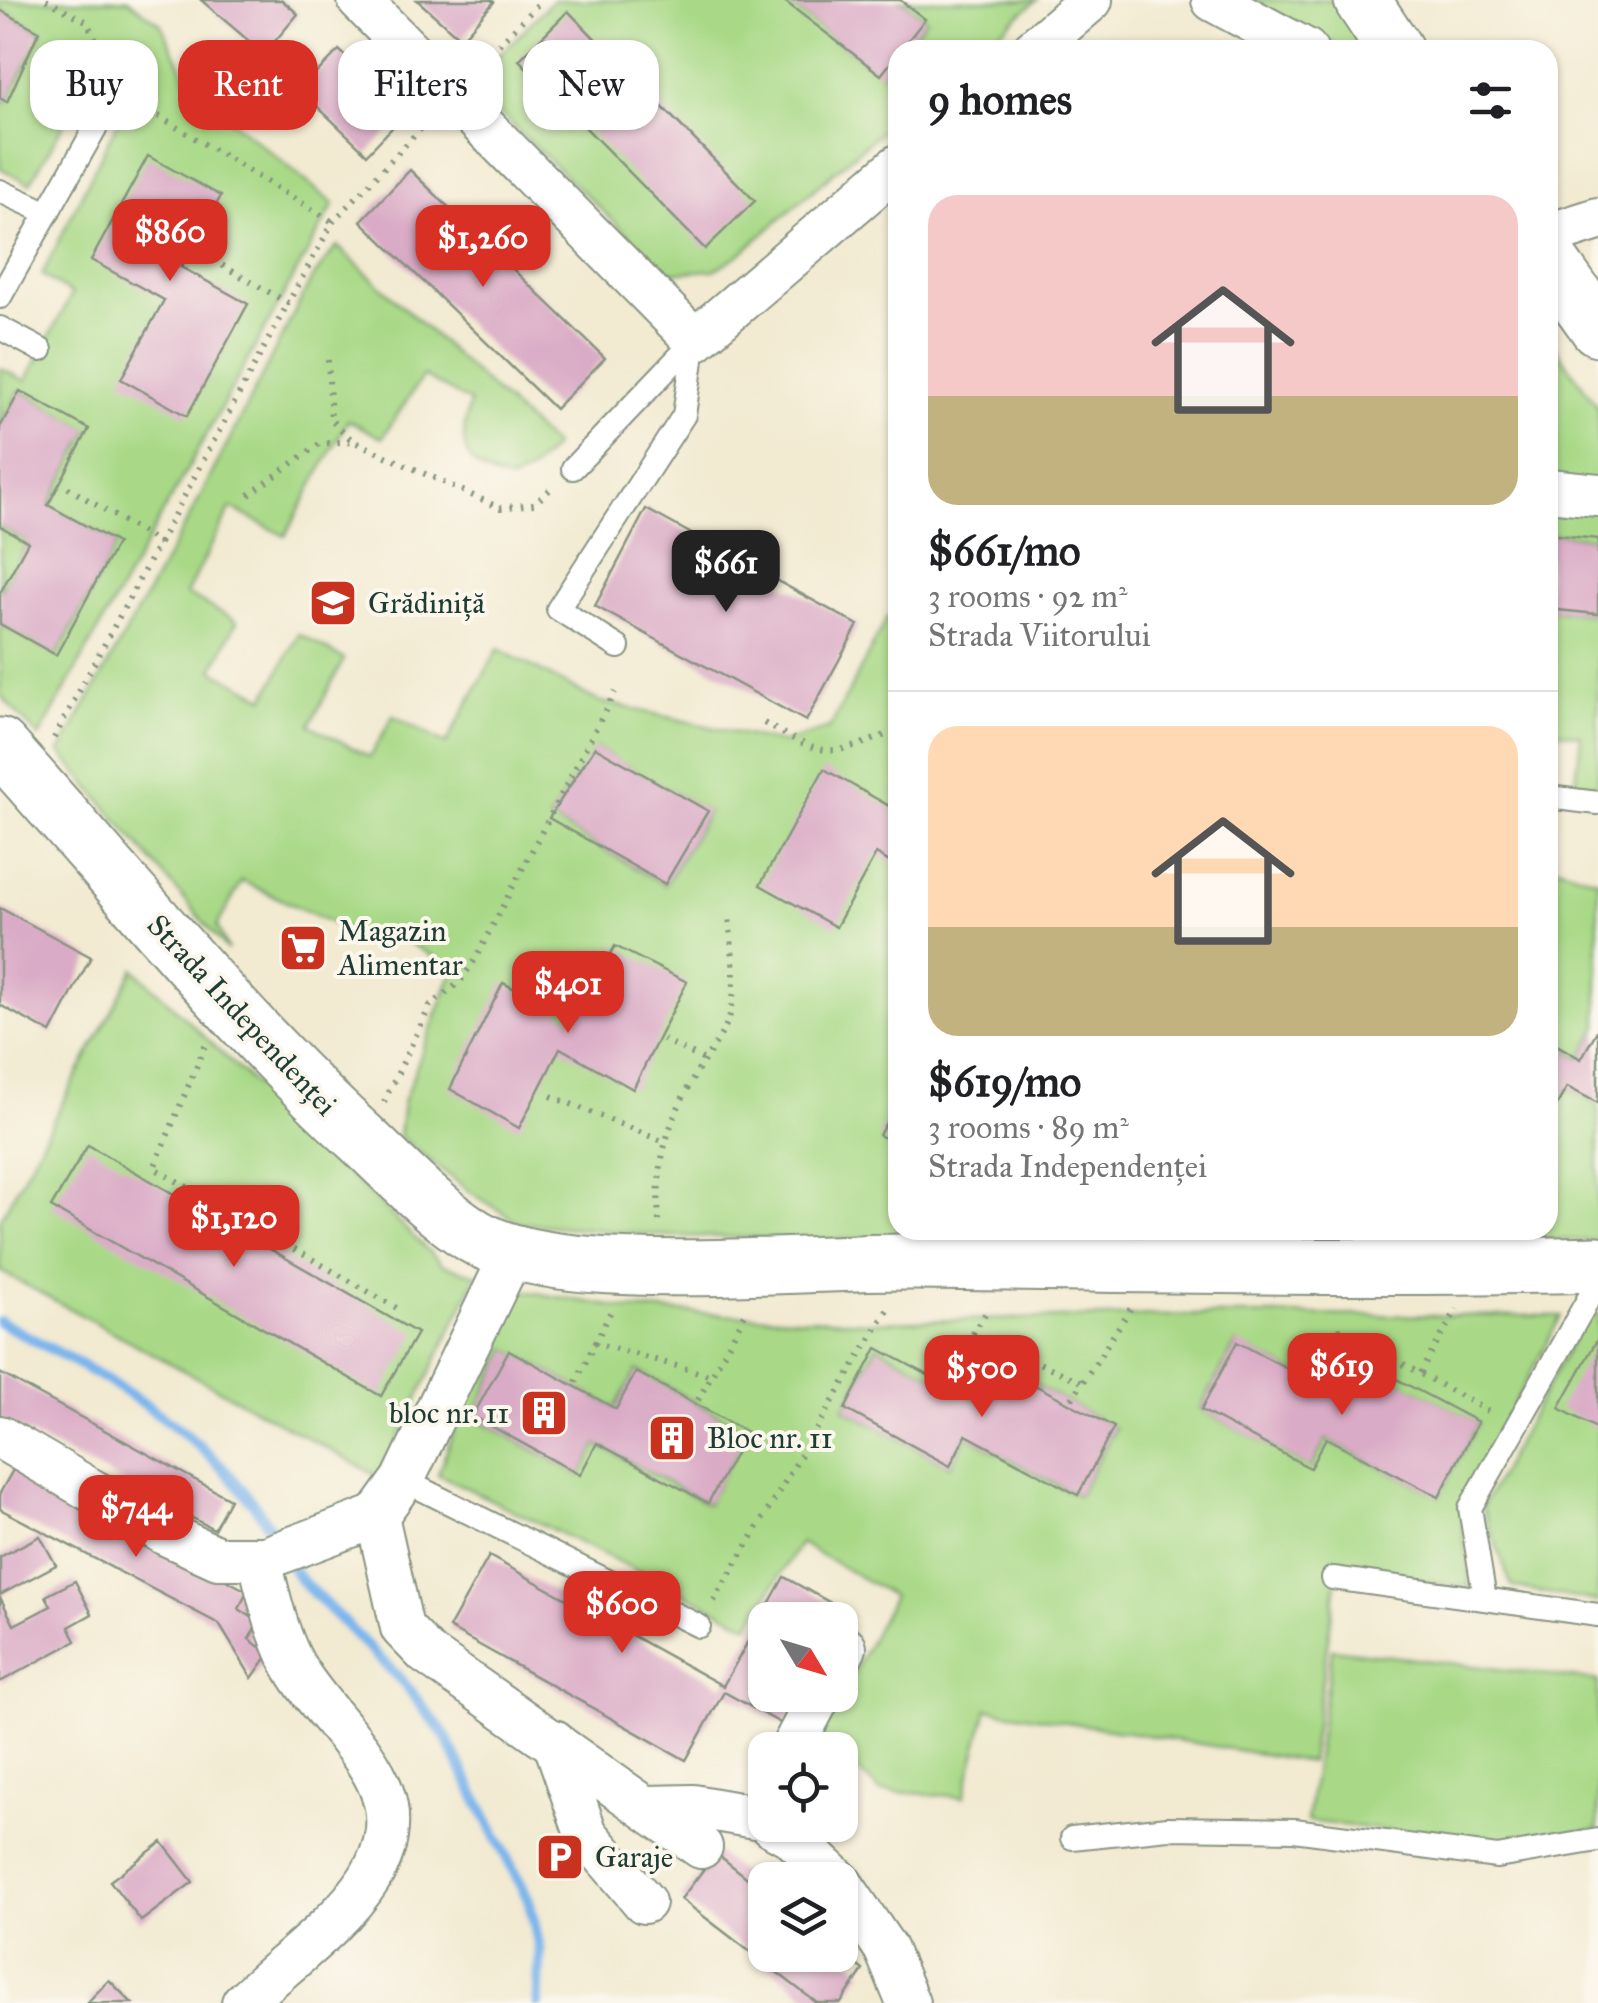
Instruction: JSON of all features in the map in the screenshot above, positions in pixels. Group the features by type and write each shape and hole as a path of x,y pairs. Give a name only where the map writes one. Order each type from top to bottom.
{"street":[{"path":"358,0 399,40"},
{"path":"1045,40 1091,0"},
{"path":"1213,0 1287,40"},
{"path":"1362,0 1388,40"},
{"path":"490,130 695,340 888,175"},
{"path":"1558,232 1598,219"},
{"path":"1558,272 1598,328"},
{"path":"1558,491 1598,495"},
{"name":"Strada Independenței","path":"16,764 227,1001 366,1143 473,1235 512,1254 572,1262 662,1266 914,1262 1116,1272 1598,1264"},
{"path":"4,1448 218,1558 263,1558 309,1545 377,1516 403,1480 512,1254"},
{"path":"377,1516 402,1628 426,1652 700,1848"},
{"path":"243,2003 368,1881 384,1848 389,1816 365,1755 296,1670 263,1558"},
{"path":"554,1740 586,1834 644,1902"},
{"path":"645,1807 693,1806 748,1814"},
{"path":"797,1842 819,1862"},
{"path":"858,1909 884,1948 908,2003"}],"lane":[{"path":"0,297 94,130"},
{"path":"0,191 48,213"},
{"path":"0,328 42,350"},
{"path":"573,468 695,340"},
{"path":"618,647 562,616 560,602 684,415 695,340"},
{"path":"1558,798 1598,803"},
{"path":"1485,1599 1470,1508 1598,1282"},
{"path":"403,1480 699,1626"},
{"path":"1333,1578 1598,1615"},
{"path":"1072,1838 1168,1828 1294,1830 1496,1857 1598,1840"}],"path":[{"path":"46,0 86,21 128,97 333,222"},
{"path":"503,41 542,0"},
{"path":"16,764 159,543 333,222 419,130"},
{"path":"204,255 288,303"},
{"path":"328,360 328,410 332,420 353,441 500,508 534,504 573,468"},
{"path":"248,495 319,444 353,441"},
{"path":"66,488 159,543"},
{"path":"366,1143 430,1006 460,982 474,961 615,692"},
{"path":"764,723 814,751 856,746 888,734"},
{"path":"662,1266 657,1187 662,1140 728,1022 732,1002 730,916"},
{"path":"227,1001 154,1168 402,1311"},
{"path":"664,1039 704,1060"},
{"path":"551,1096 662,1140"},
{"path":"699,1626 914,1262"},
{"path":"1072,1399 1082,1382 1116,1272"},
{"path":"576,1382 616,1300"},
{"path":"698,1400 749,1306"},
{"path":"1420,1373 1458,1308"},
{"path":"944,1378 988,1309"},
{"path":"1316,1365 1340,1328 1492,1414"},
{"path":"973,1334 1082,1382"},
{"path":"595,1343 712,1376"}],"green space":[{"path":"0,0 128,0 161,24 178,60 178,130 244,130 334,204 39,737 0,695 0,624 57,655 117,543 49,506 89,430 20,390 0,426 0,368 26,381 72,294 42,275 114,130 158,130 158,40 38,40 42,32 0,9"},
{"path":"553,0 783,0 882,75 888,67 888,125 740,254 714,270 668,273 503,116 503,51"},
{"path":"900,0 1037,0 990,40 910,40 926,19"},
{"path":"1246,0 1344,0 1366,40 1326,40"},
{"path":"30,56 30,130 61,130 30,183 0,168 0,99 7,102"},
{"path":"337,246 554,446 530,471 512,481 483,470 468,455 465,444 470,402 423,376 382,438 348,420 285,536 231,508 186,594 237,621 213,670 265,698 299,634 344,659 310,725 370,757 393,716 446,744 498,649 598,701 781,743 830,728 888,618 888,1240 1096,1240 1096,1245 668,1236 520,1223 470,1192 399,1136 403,1102 454,969 385,929 364,938 242,881 217,926 228,951 60,752 197,503 311,280","holes":["596,748 708,812 665,885 549,818"]},
{"path":"1558,352 1598,407 1598,485 1558,482"},
{"path":"1558,502 1598,505 1598,538 1558,535"},
{"path":"0,526 28,542 0,593"},
{"path":"1558,611 1598,614 1598,786 1576,782 1581,735 1558,732"},
{"path":"1558,867 1598,880 1598,1027 1581,1058 1558,1045"},
{"path":"134,969 443,1265 477,1275 380,1477 0,1271 0,1220"},
{"path":"1567,1088 1598,1104 1598,1240 1122,1242 1558,1240 1558,1104"},
{"path":"507,1288 627,1309 867,1322 1201,1315 1561,1316 1460,1506 1470,1587 1338,1571 1310,1762 987,1709 964,1797 880,1791 858,1771 858,1732 824,1732 834,1712 858,1712 858,1665 893,1596 800,1543 763,1602 748,1602 748,1625 438,1474","holes":["1236,1343 1346,1398 1367,1364 1478,1423 1439,1496 1326,1439 1311,1468 1200,1409","877,1346 983,1403 1003,1367 1115,1428 1078,1496 967,1436 950,1466 844,1409","507,1349 615,1408 637,1370 747,1431 707,1504 597,1444 580,1475 473,1417"]},
{"path":"1598,1314 1598,1602 1512,1587 1482,1507 1586,1315"},
{"path":"1332,1649 1598,1681 1598,1829 1519,1846 1307,1821"}],"building":[{"path":"201,0 282,0 298,14 276,40 248,40"},
{"path":"417,0 491,0 494,2 461,39"},
{"path":"783,0 900,0 925,19 908,40 888,40 888,66 881,75"},
{"path":"0,10 39,31 35,40 30,40 30,51 7,102 0,98"},
{"path":"568,11 597,40 539,40"},
{"path":"338,51 338,126 318,107 318,72"},
{"path":"659,103 755,201 705,249 588,130 659,130"},
{"path":"342,130 390,130 367,154"},
{"path":"148,156 221,196 181,267 248,304 187,416 121,379 164,300 91,260"},
{"path":"410,170 605,358 555,409 361,221"},
{"path":"20,391 89,429 48,505 117,543 56,655 0,624 0,593 28,542 0,526 0,427"},
{"path":"646,509 858,625 806,721 595,606"},
{"path":"1558,535 1598,539 1598,614 1558,610"},
{"path":"595,747 708,811 665,884 549,818"},
{"path":"824,769 888,805 888,861 876,854 836,927 760,885"},
{"path":"0,908 91,957 51,1033 0,1005"},
{"path":"615,946 687,982 633,1089 560,1048 519,1128 450,1089 503,983 575,1020"},
{"path":"1598,1029 1598,1103 1567,1087 1558,1103 1558,1046 1581,1059"},
{"path":"888,1119 888,1140 879,1135"},
{"path":"88,1145 417,1333 381,1396 51,1207"},
{"path":"1598,1338 1598,1429 1559,1408"},
{"path":"1237,1342 1346,1399 1366,1363 1478,1422 1439,1497 1326,1438 1310,1468 1201,1410"},
{"path":"877,1348 983,1404 1003,1368 1114,1427 1078,1495 966,1435 950,1466 845,1409"},
{"path":"509,1350 616,1409 636,1372 747,1432 708,1503 597,1443 580,1475 473,1416"},
{"path":"0,1373 230,1499 214,1529 0,1419"},
{"path":"13,1470 247,1591 239,1609 259,1622 249,1639 269,1654 252,1678 219,1624 0,1509 0,1493"},
{"path":"40,1536 56,1565 0,1595 0,1557"},
{"path":"489,1556 723,1686 748,1641 748,1705 724,1692 686,1760 449,1628"},
{"path":"784,1577 829,1602 770,1602"},
{"path":"75,1581 92,1614 69,1627 76,1641 0,1682 0,1597 14,1625 51,1606 46,1596"},
{"path":"760,1712 791,1712 784,1725"},
{"path":"162,1842 193,1882 141,1921 110,1881"},
{"path":"716,1853 748,1878 748,1950 681,1899"},
{"path":"858,1966 863,1970 841,2003 817,2003 776,1972 858,1972"},
{"path":"109,1980 132,2003 87,2003"}],"waterway":[{"path":"0,1322 119,1387 192,1440 254,1504 279,1543"},
{"path":"288,1559 298,1577 402,1681 444,1734 529,1901 540,1950 538,2003"}],"place":[{"name":"Grădiniță","path":"333,603"},
{"name":"Magazin Alimentar","path":"303,948"},
{"name":"bloc nr. 11","path":"544,1413"},
{"name":"Bloc nr. 11","path":"672,1438"},
{"name":"Garaje","path":"560,1857"}]}
